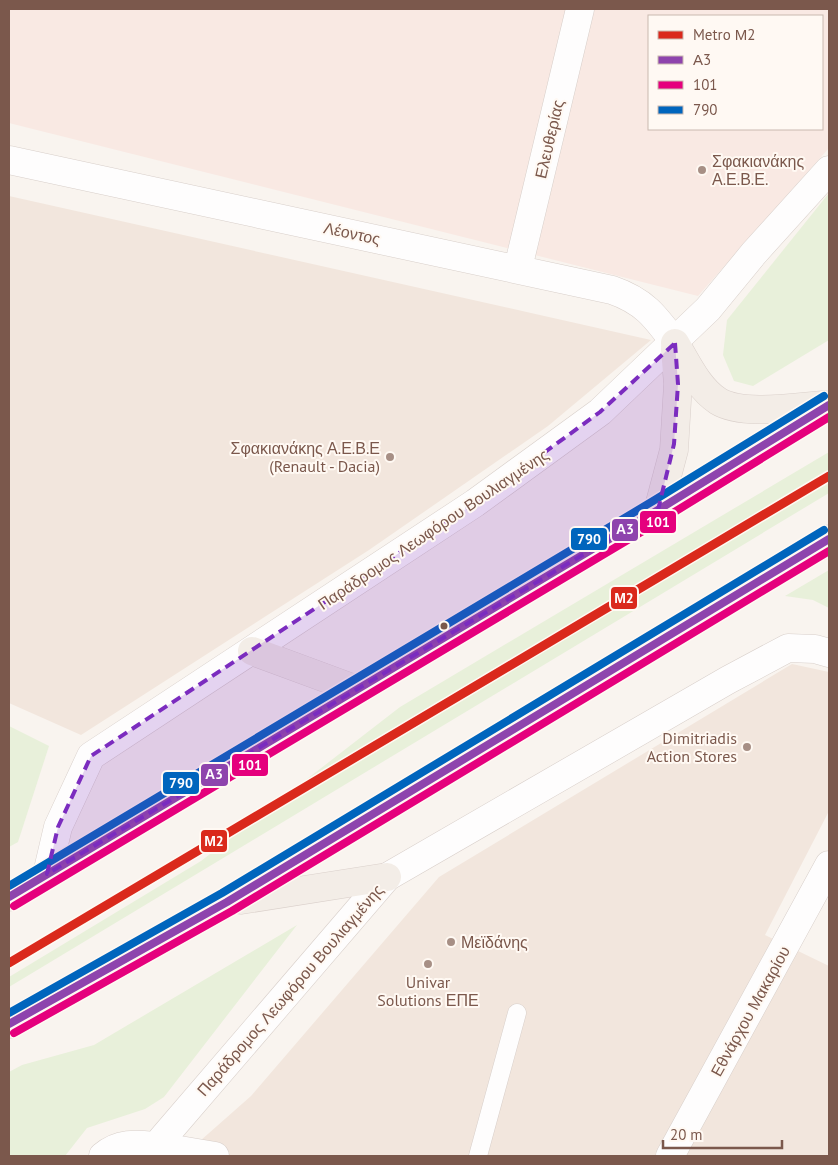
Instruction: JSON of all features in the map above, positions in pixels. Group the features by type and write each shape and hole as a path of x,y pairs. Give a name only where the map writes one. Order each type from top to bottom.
{"main road":[{"path":"675,343 699,382 719,402 750,410 829,404"},
{"path":"658,510 674,450 678,384 675,343"},
{"path":"9,896 658,510 829,404"},
{"path":"9,1024 227,902 829,539"},
{"path":"252,651 356,689"},
{"path":"227,902 387,877"}],"street":[{"name":"Ελευθερίας","path":"518,268 580,9"},
{"name":"Λέοντος","path":"9,160 518,268 612,290 628,295 653,314 675,343"},
{"name":"Παράδρομος Λεωφόρου Βουλιαγμένης","path":"47,874 58,827 91,756 475,503 600,412 675,343 708,309 829,170"},
{"name":"Παράδρομος Λεωφόρου Βουλιαγμένης","path":"156,1146 387,877 728,680 788,648 815,649 829,653"},
{"name":"Εθνάρχου Μακαρίου","path":"670,1156 829,865"},
{"path":"103,1156 120,1146 135,1144 215,1156"}],"lane":[{"path":"478,1156 518,1013"}],"highlighted area":[{"path":"675,343 678,384 674,444 658,510 47,874 58,827 91,756 475,503 600,412"}],"shaded area":[{"path":"9,9 829,9 829,148 698,296 9,123"},
{"path":"9,196 651,340 548,426 369,550 81,735 9,703"},
{"path":"792,664 829,672 829,811 765,935 829,966 829,1156 183,1156 251,1096 439,877"}],"green space":[{"path":"829,193 829,340 753,386 734,381 723,355 727,320"},
{"path":"829,452 829,493 9,987 9,977 201,861 400,707"},
{"path":"829,570 829,608 813,600 785,596"},
{"path":"9,726 49,746 18,842 9,847"},
{"path":"297,925 164,1097 145,1109 87,1128 65,1156 9,1156 9,1072 22,1065 94,1045"}],"metro line":[{"name":"Μ2","path":"9,963 829,476"}],"transit line":[{"name":"790","path":"9,886 653,501 824,396"},
{"name":"Α3","path":"9,897 658,510 829,405"},
{"name":"101","path":"14,906 663,519 829,417"},
{"name":"790","path":"9,1013 222,893 824,530"},
{"name":"Α3","path":"9,1024 227,902 829,539"},
{"name":"101","path":"14,1033 232,911 829,551"}],"place":[{"name":"Σφακιανάκης Α.Ε.Β.Ε.","path":"702,170"},
{"name":"Σφακιανάκης Α.Ε.Β.Ε (Renault - Dacia)","path":"390,457"},
{"name":"Dimitriadis Action Stores","path":"747,747"},
{"name":"Μεϊδάνης","path":"451,942"},
{"name":"Univar Solutions ΕΠΕ","path":"428,964"}]}
